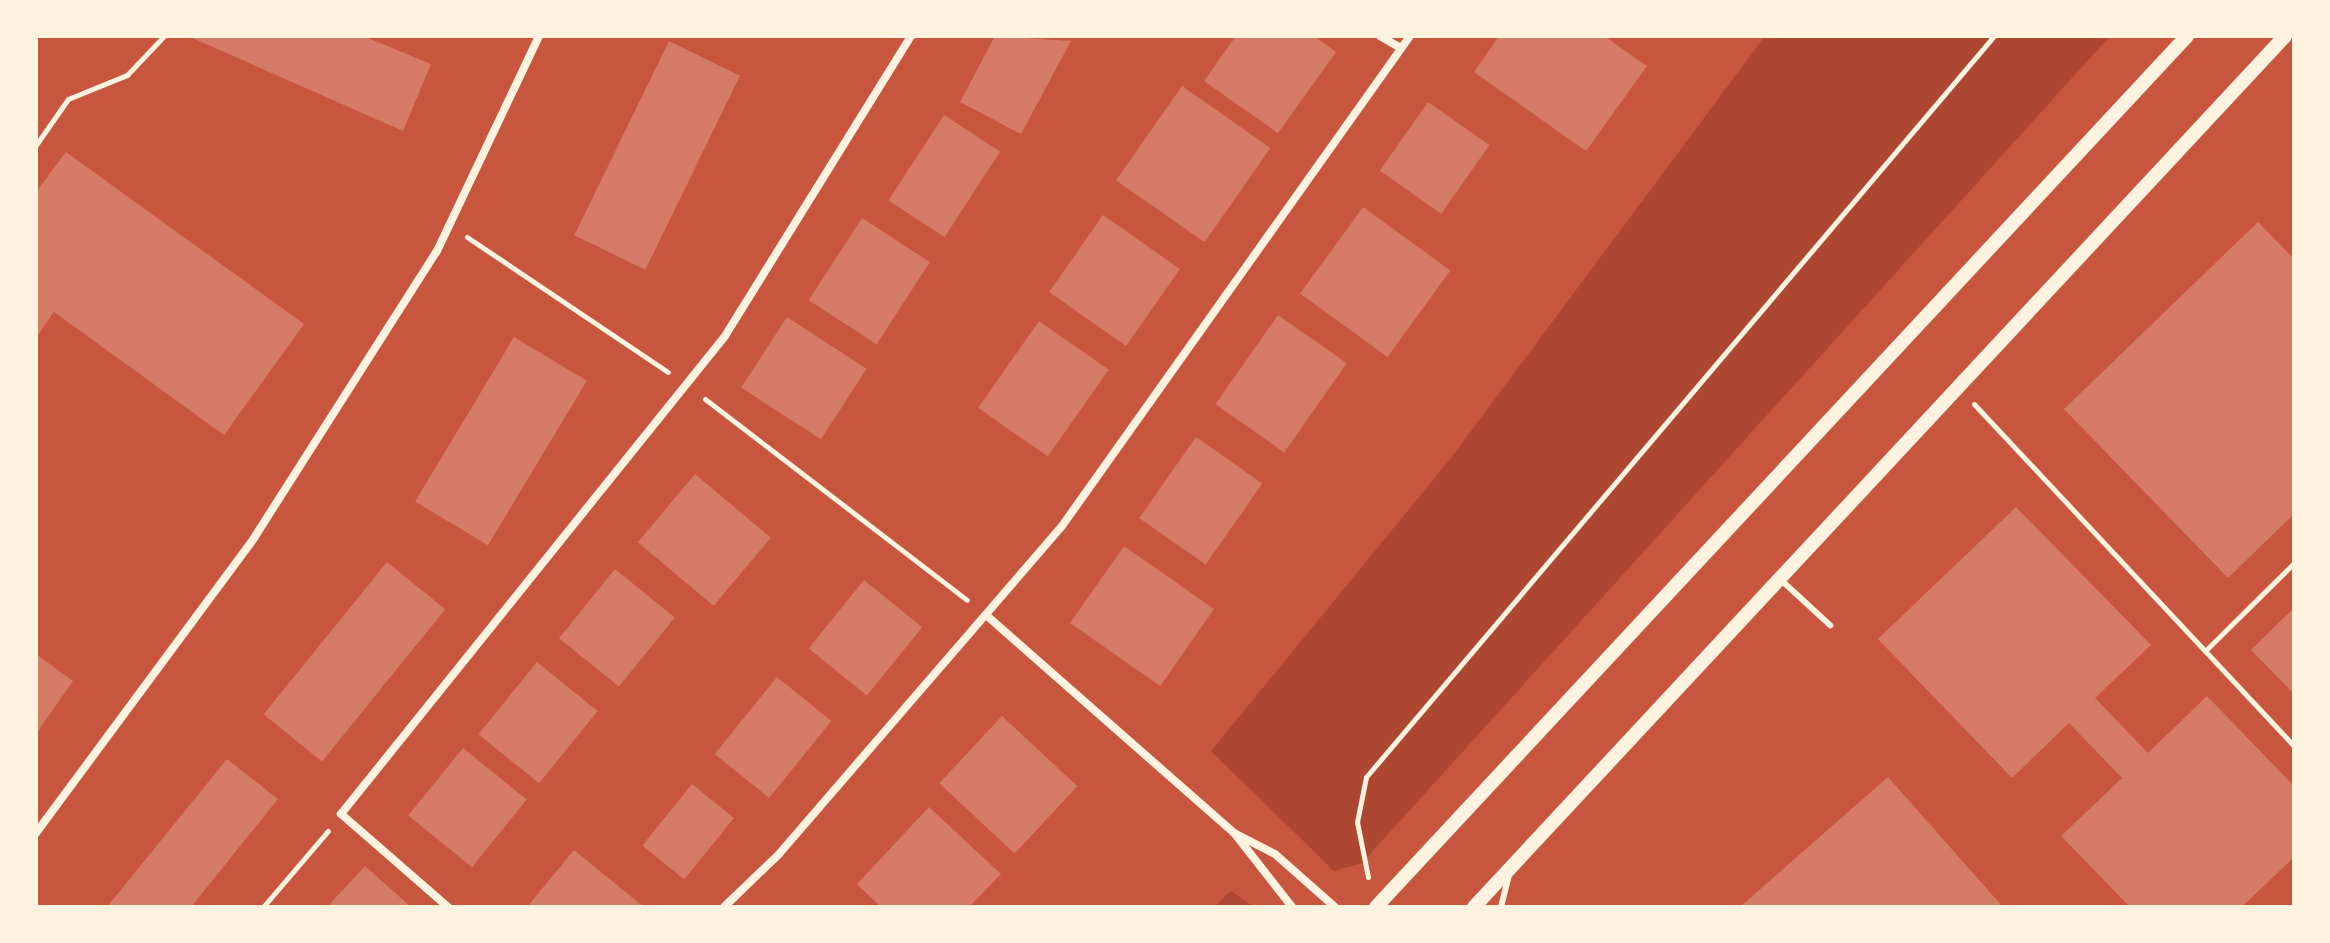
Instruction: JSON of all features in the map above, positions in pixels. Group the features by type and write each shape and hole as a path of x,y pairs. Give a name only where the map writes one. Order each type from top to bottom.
{"street":[{"path":"36,833 254,538 450,225 539,36"},
{"path":"448,907 341,814 725,336 911,36"},
{"path":"1380,36 1401,48"},
{"path":"724,907 779,854 1062,526 1410,36"},
{"path":"1376,907 2187,36"},
{"path":"1474,907 2286,36 2294,44"},
{"path":"986,615 1234,833 1292,907"},
{"path":"1234,833 1275,854 1335,907"}],"lane":[{"path":"1781,580 1830,625"},
{"path":"1501,907 1512,866"}],"path":[{"path":"36,145 68,99 127,75 164,36"},
{"path":"1362,890 1370,881 1357,822 1366,777 1994,36"},
{"path":"450,225 687,385 986,615"},
{"path":"1960,389 2294,746"},
{"path":"2205,651 2294,563"},
{"path":"263,907 341,814"}],"shaded area":[{"path":"1765,36 2110,36 1362,863 1334,871 1211,751 1451,458"},
{"path":"1231,891 1254,907 1214,907"}],"building":[{"path":"188,36 363,36 431,64 403,131"},
{"path":"995,36 1071,41 1021,134 960,102"},
{"path":"1236,36 1314,36 1336,52 1278,133 1204,81"},
{"path":"1499,36 1604,36 1647,66 1586,151 1474,72"},
{"path":"669,41 740,76 645,270 574,235"},
{"path":"1182,86 1270,148 1205,242 1116,180"},
{"path":"1428,102 1489,145 1441,214 1380,171"},
{"path":"944,115 1000,151 945,237 888,201"},
{"path":"66,152 304,324 224,435 54,312 36,338 36,192"},
{"path":"1363,207 1450,270 1387,357 1300,294"},
{"path":"1103,215 1180,269 1126,346 1049,292"},
{"path":"862,218 930,262 877,344 809,300"},
{"path":"2258,222 2294,259 2294,514 2228,578 2064,409"},
{"path":"1278,315 1347,363 1284,452 1215,404"},
{"path":"787,317 867,369 821,439 741,387"},
{"path":"1039,321 1109,370 1048,457 978,408"},
{"path":"514,337 587,381 488,545 415,502"},
{"path":"1196,437 1262,483 1206,565 1139,518"},
{"path":"695,474 771,538 714,606 638,542"},
{"path":"2016,507 2151,645 2095,698 2148,753 2207,696 2294,786 2294,857 2242,907 2130,907 2061,836 2122,778 2069,723 2012,778 1878,639"},
{"path":"1124,546 1214,609 1160,686 1070,623"},
{"path":"387,562 445,609 322,762 264,714"},
{"path":"615,569 675,617 619,687 559,638"},
{"path":"864,580 922,627 867,696 809,648"},
{"path":"2294,608 2294,694 2251,650"},
{"path":"36,654 73,681 36,734"},
{"path":"537,662 598,711 539,783 478,734"},
{"path":"777,677 831,721 769,798 715,754"},
{"path":"1002,716 1077,786 1015,854 939,783"},
{"path":"463,748 527,800 472,867 408,816"},
{"path":"227,759 278,799 191,907 107,907"},
{"path":"1888,777 2003,907 1740,907"},
{"path":"692,784 734,818 684,879 642,845"},
{"path":"929,807 1001,874 969,907 881,907 857,884"},
{"path":"574,850 644,907 527,907"},
{"path":"365,866 411,907 327,907"}]}
